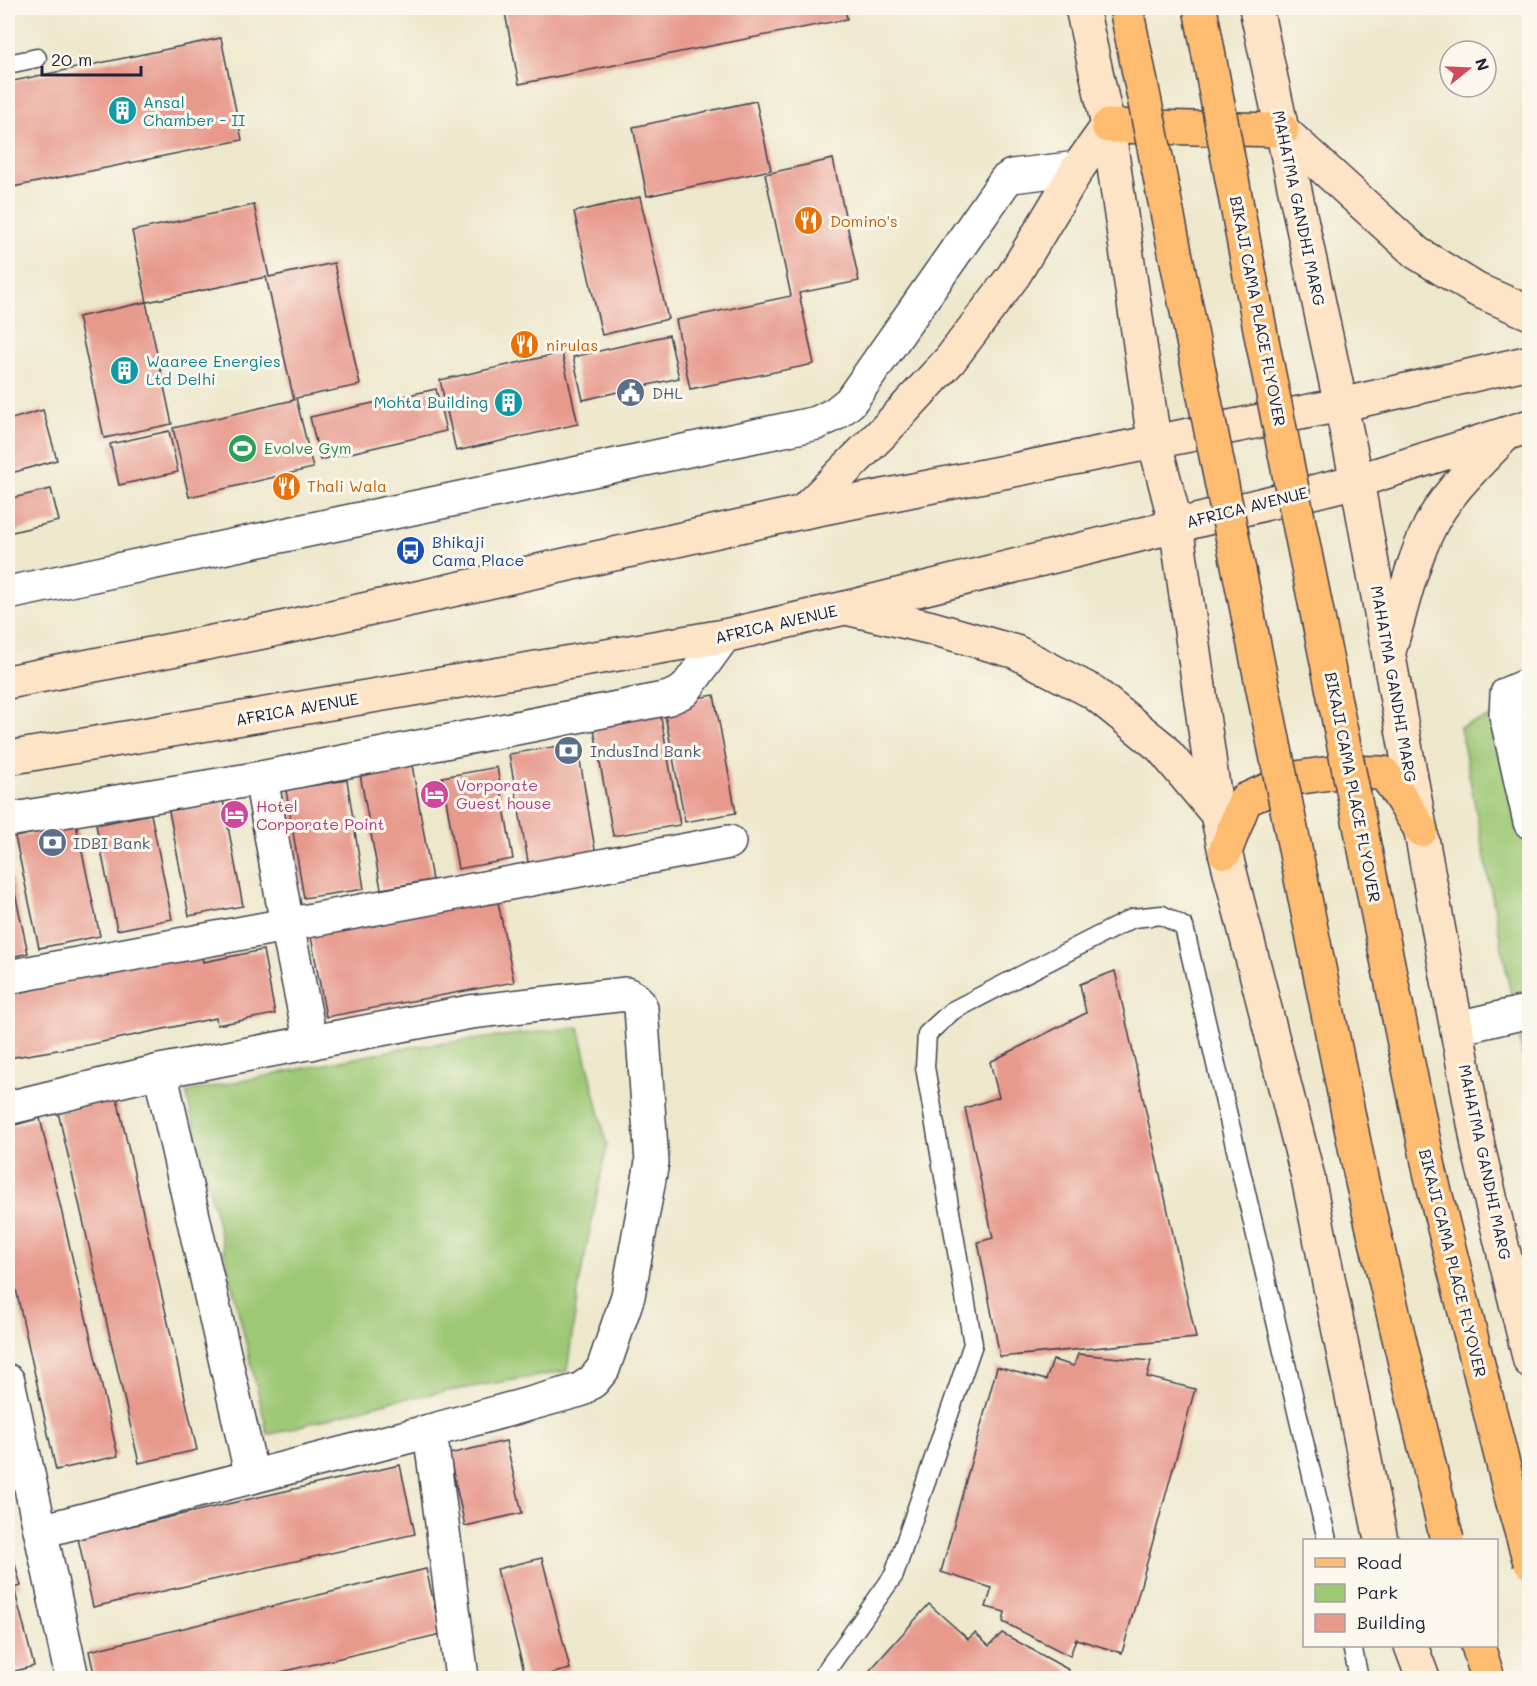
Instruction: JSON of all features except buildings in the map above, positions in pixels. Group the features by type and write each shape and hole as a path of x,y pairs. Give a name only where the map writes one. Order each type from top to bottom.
{"main road":[{"path":"1082,8 1108,126 1154,440 1176,525 1217,814 1307,1173 1381,1539"},
{"path":"1126,8 1362,1182 1447,1539"},
{"name":"BIKAJI CAMA PLACE FLYOVER","path":"1200,8 1262,340 1430,1172 1508,1485 1530,1562"},
{"name":"MAHATMA GANDHI MARG","path":"1256,8 1357,481 1479,1151 1530,1361"},
{"path":"1108,126 1282,130 1417,253 1477,290 1530,313"},
{"path":"803,512 883,432 950,360 1014,274 1078,168 1108,126"},
{"path":"8,682 268,631 803,512 1154,440 1340,405 1530,362"},
{"path":"1389,653 1408,584 1431,525 1452,492 1519,429"},
{"name":"AFRICA AVENUE","path":"8,758 724,636 1357,481 1519,429"},
{"path":"845,608 932,628 1016,652 1093,692 1161,747 1217,814"},
{"path":"1225,852 1245,800 1295,778 1338,772 1383,773 1421,830"},
{"path":"1411,1647 1423,1678"},
{"path":"1478,1647 1488,1678"}],"street":[{"path":"8,593 818,423 835,414 850,402 1005,181 1012,176 1078,168"},
{"path":"8,820 261,778 669,698 684,691 724,636"},
{"path":"1530,684 1507,694 1506,715 1530,822"},
{"path":"261,778 287,925 311,1042"},
{"path":"8,977 729,842"},
{"path":"8,1108 160,1071 470,1012 626,994 633,997 641,1008 652,1162 628,1296 603,1369 593,1381 579,1390 430,1431 41,1531"},
{"path":"1457,1028 1530,1011"},
{"path":"160,1071 252,1477"},
{"path":"8,1381 72,1678"},
{"path":"430,1431 462,1678"}],"lane":[{"path":"8,64 37,58"},
{"path":"821,1678 894,1575 973,1344 925,1067 927,1034 952,1011 1133,918 1162,915 1184,927 1327,1539"},
{"path":"1352,1647 1359,1678"}],"green space":[{"path":"1529,703 1529,1090 1460,727"},
{"path":"579,1027 607,1145 579,1285 567,1371 390,1401 268,1435 186,1092 410,1047"}],"place":[{"name":"Ansal Chamber - II","path":"122,111"},
{"name":"Domino's","path":"809,221"},
{"name":"nirulas","path":"525,345"},
{"name":"Waaree Energies Ltd Delhi","path":"125,370"},
{"name":"DHL","path":"631,393"},
{"name":"Mohta Building","path":"509,402"},
{"name":"Evolve Gym","path":"243,448"},
{"name":"Thali Wala","path":"286,486"},
{"name":"Bhikaji Cama Place","path":"411,551"},
{"name":"IndusInd Bank","path":"569,751"},
{"name":"Vorporate Guest house","path":"435,794"},
{"name":"Hotel Corporate Point","path":"235,815"},
{"name":"IDBI Bank","path":"52,843"}]}
